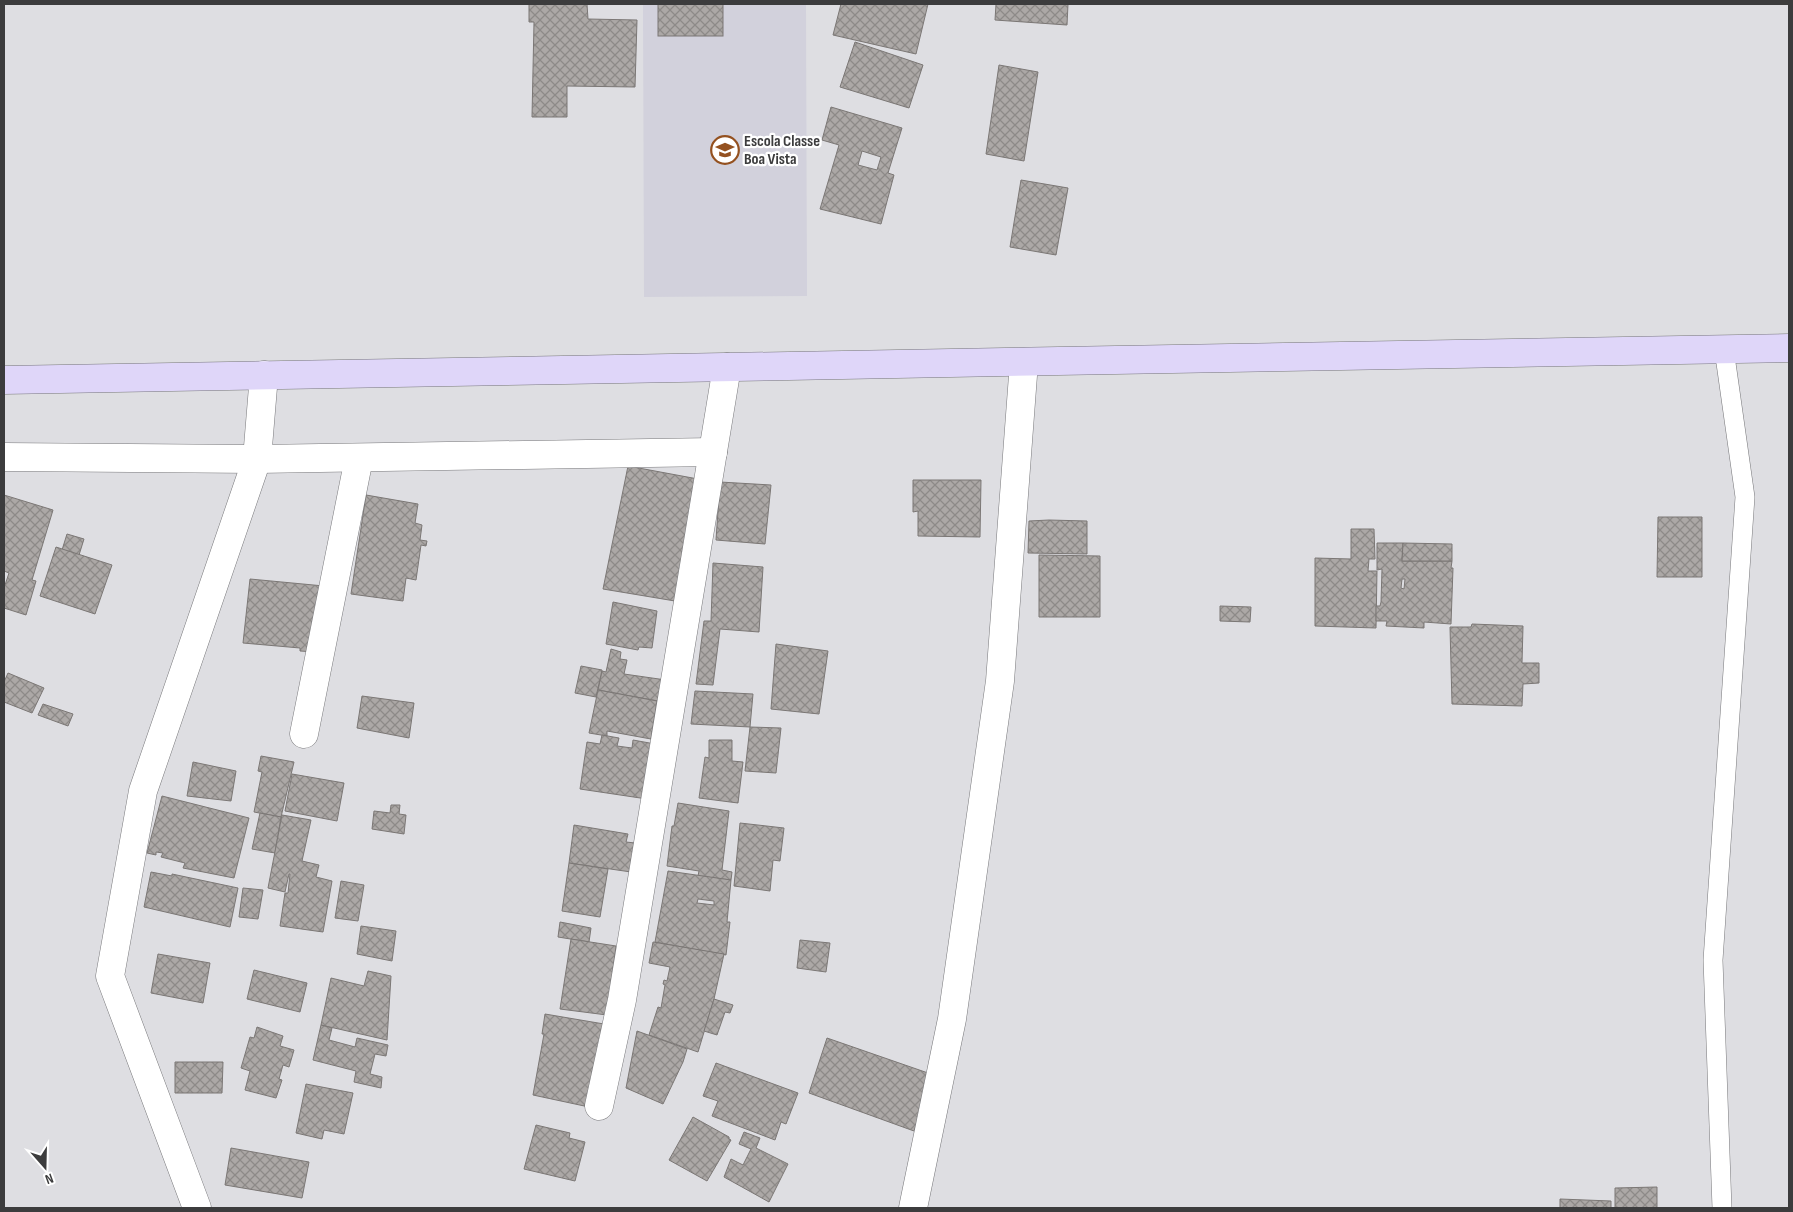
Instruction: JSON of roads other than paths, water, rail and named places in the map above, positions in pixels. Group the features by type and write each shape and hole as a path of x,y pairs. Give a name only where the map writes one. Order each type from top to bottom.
{"street":[{"path":"4,380 1789,348"},
{"path":"913,1208 952,1020 1000,681 1024,362"},
{"path":"599,1106 622,1000 727,367"},
{"path":"197,1208 110,976 143,791 257,459 264,375"},
{"path":"4,457 257,459 713,452"},
{"path":"304,734 359,458"}],"lane":[{"path":"1722,1208 1713,960 1745,497 1724,349"}],"place":[{"name":"Escola Classe Boa Vista","path":"725,150"}]}
